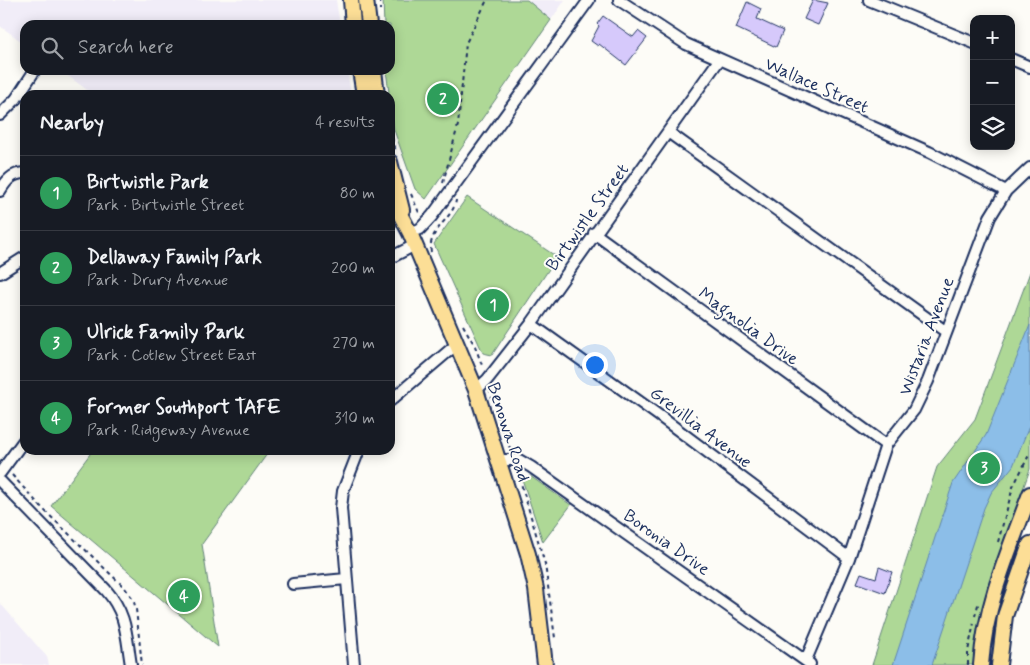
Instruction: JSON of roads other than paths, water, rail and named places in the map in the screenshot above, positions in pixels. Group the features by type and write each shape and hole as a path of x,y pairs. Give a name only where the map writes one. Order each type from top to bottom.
{"main road":[{"path":"351,0 353,20"},
{"path":"366,0 368,20"},
{"path":"361,75 363,90"},
{"path":"374,75 376,90"},
{"name":"Benowa Road","path":"395,178 410,234"},
{"name":"Benowa Road","path":"395,205 410,234 476,390 499,460 533,572 545,665"},
{"path":"981,665 989,609 1030,494"},
{"path":"999,665 1005,616 1030,544"}],"street":[{"path":"395,252 410,234 420,229 432,216 589,0"},
{"name":"Wallace Street","path":"619,0 686,44 928,152 1006,191"},
{"path":"869,0 970,41"},
{"name":"Birtwistle Street","path":"476,390 487,380 531,324 719,60"},
{"path":"1013,60 1030,67"},
{"path":"22,90 32,75"},
{"path":"0,115 20,93"},
{"path":"668,132 945,331"},
{"name":"Wistaria Avenue","path":"808,663 848,558 886,445 914,410 928,381 945,331 990,217 1006,191 1030,168"},
{"path":"0,191 7,180 13,175 20,174"},
{"name":"Magnolia Drive","path":"594,233 886,445"},
{"path":"0,273 20,260"},
{"name":"Grevillia Avenue","path":"531,324 658,415 848,558"},
{"path":"395,397 457,344"},
{"path":"0,473 20,446"},
{"path":"354,665 341,508 343,492 357,455"},
{"name":"Boronia Drive","path":"499,460 519,460 531,467 808,663"},
{"path":"0,481 114,599 122,613 131,665"},
{"path":"293,584 346,579"}],"water":[{"path":"1030,325 1030,424 1013,466 991,493 984,508 932,665 893,665 953,483 986,435"}],"place":[{"name":"Dellaway Family Park","path":"443,99"},
{"name":"Birtwistle Park","path":"493,305"},
{"name":"Ulrick Family Park","path":"984,468"},
{"name":"Former Southport TAFE","path":"184,596"}]}
